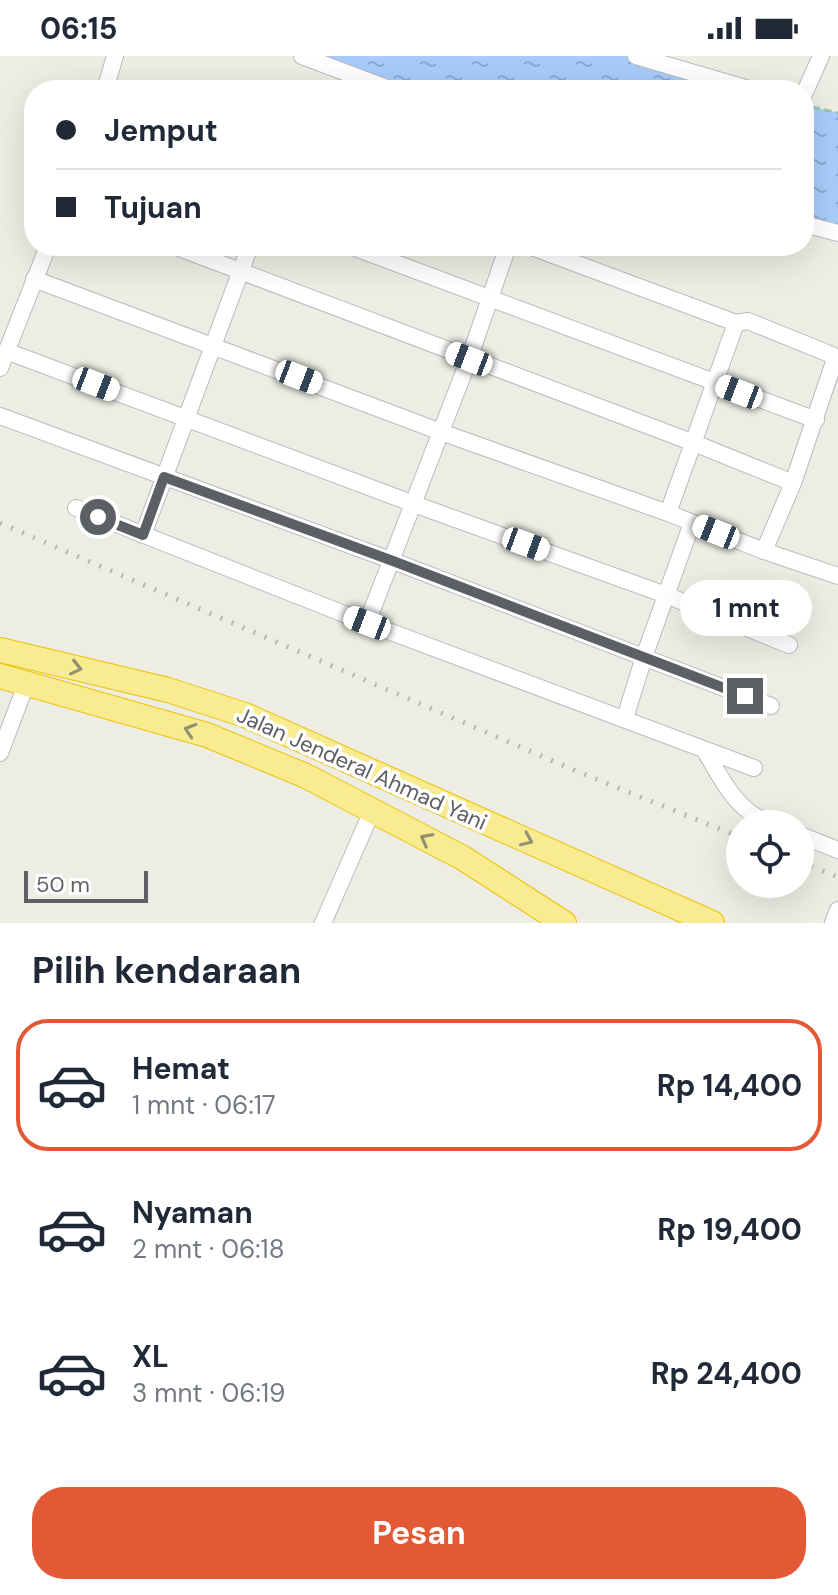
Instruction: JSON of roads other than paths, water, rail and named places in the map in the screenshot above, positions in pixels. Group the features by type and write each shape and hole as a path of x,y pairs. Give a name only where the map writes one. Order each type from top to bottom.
{"highway":[{"name":"Jalan Jenderal Ahmad Yani","path":"0,650 168,690 245,715 712,923"},
{"name":"Jalan Jenderal Ahmad Yani","path":"0,676 207,735 306,776 463,858 564,923"}],"street":[{"path":"110,80 115,56"},
{"path":"302,56 366,80"},
{"path":"636,56 718,80"},
{"path":"810,80 821,56"},
{"path":"814,227 838,233"},
{"path":"0,368 44,256"},
{"path":"200,256 793,483"},
{"path":"143,535 247,256"},
{"path":"377,256 816,420"},
{"path":"367,623 469,359 505,256"},
{"path":"556,256 736,323 748,321 832,355 835,363 816,420 764,551"},
{"path":"34,279 441,432 838,576"},
{"path":"668,513 736,323"},
{"path":"6,351 666,595 789,645"},
{"path":"0,416 393,561 771,706"},
{"path":"76,508 367,623 754,768"},
{"path":"625,718 692,523"},
{"path":"0,753 27,682"},
{"path":"705,751 733,797 747,810"},
{"path":"323,923 372,811"},
{"path":"814,841 838,850"},
{"path":"833,923 838,910"}],"water":[{"path":"306,56 638,56 718,80 367,80"},
{"path":"814,107 838,113 838,232 814,226"}],"railway":[{"path":"0,523 581,773 726,831"},
{"path":"814,868 838,877"}]}
